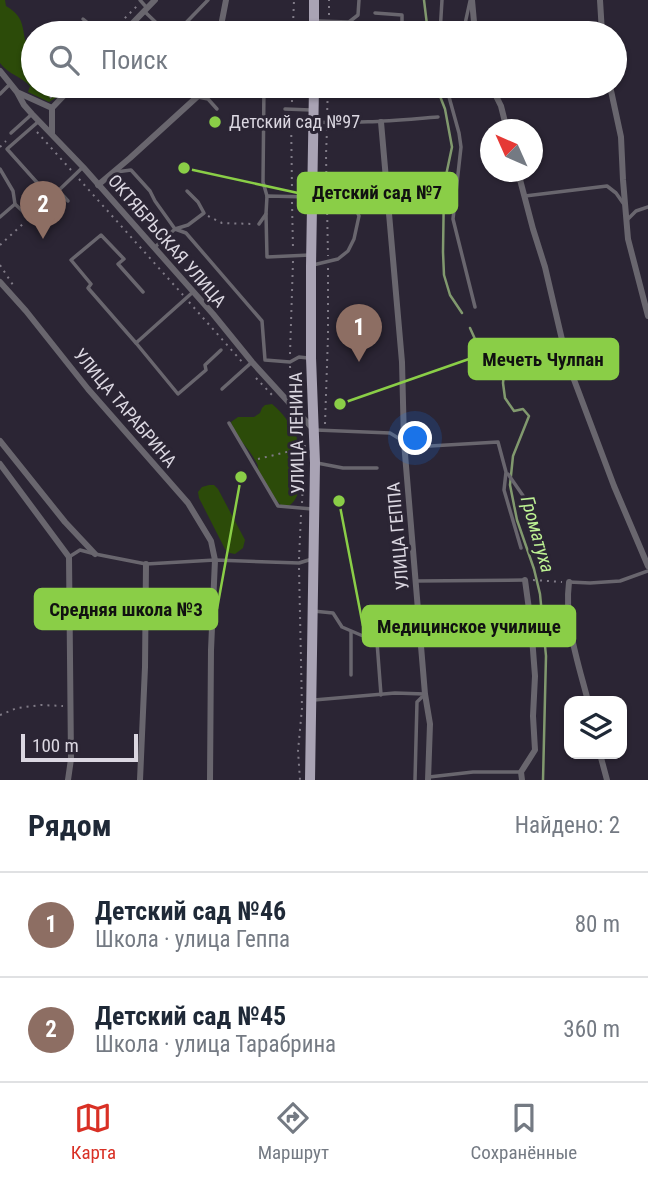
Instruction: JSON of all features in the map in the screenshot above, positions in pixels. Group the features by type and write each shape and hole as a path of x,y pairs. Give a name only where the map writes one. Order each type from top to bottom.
{"main road":[{"path":"314,0 314,21"},
{"name":"УЛИЦА ЛЕНИНА","path":"310,780 315,431 311,358 314,98"}],"street":[{"path":"134,21 155,0"},
{"path":"222,21 226,0"},
{"path":"471,0 474,21"},
{"path":"600,0 601,21"},
{"name":"ОКТЯБРЬСКАЯ УЛИЦА","path":"0,71 24,105 83,167 193,292 249,364 315,431"},
{"path":"17,92 21,94"},
{"path":"29,98 52,108"},
{"path":"52,133 52,108 62,98"},
{"path":"98,185 197,98"},
{"path":"497,98 504,119"},
{"path":"613,98 621,137 628,239 648,316"},
{"name":"УЛИЦА ГЕППА","path":"381,122 402,362 404,442 425,694 430,724 427,779"},
{"path":"521,182 545,267 567,361 614,486 648,566"},
{"name":"УЛИЦА ТАРАБРИНА","path":"0,282 88,389 188,503 211,541 215,560"},
{"path":"0,441 65,522 95,554"},
{"path":"0,464 69,557 71,759 68,780"},
{"path":"210,780 215,560"},
{"path":"140,780 146,564"},
{"path":"522,780 521,772 535,750 535,676 525,580"},
{"path":"569,582 567,602 570,631 587,696"},
{"path":"601,759 607,780"}],"lane":[{"path":"188,21 208,0"},
{"path":"350,21 358,15 359,0"},
{"path":"441,21 443,0"},
{"path":"466,21 471,0"},
{"path":"140,1 156,21"},
{"path":"375,13 402,15 402,21"},
{"path":"0,94 11,83"},
{"path":"203,98 208,99 217,109"},
{"path":"266,98 263,182 267,196 267,257 311,254"},
{"path":"448,98 461,147 453,219 475,307"},
{"path":"285,109 313,110"},
{"path":"11,133 32,114"},
{"path":"313,122 381,122 438,117"},
{"path":"39,121 7,149 50,197"},
{"path":"0,169 13,191 15,204 30,218 83,167"},
{"path":"113,172 131,170 150,191 175,229 187,233 262,321 265,360 290,362 299,357 311,358"},
{"path":"525,197 607,186 616,193 626,208"},
{"path":"58,190 68,201"},
{"path":"154,248 175,229 188,225 204,214 198,202 187,191"},
{"path":"267,196 312,198"},
{"path":"311,266 338,259 348,251 354,239 359,216 352,201"},
{"path":"0,217 15,204"},
{"path":"627,220 636,211 648,207"},
{"path":"258,224 266,214"},
{"path":"143,292 118,264 124,259 101,235 71,260 91,285 88,288 178,394 206,370 205,365 221,350"},
{"path":"136,343 193,292"},
{"path":"222,389 249,364"},
{"path":"229,423 278,506 314,509"},
{"path":"315,431 390,433 413,447 498,442 506,472 504,491 521,548"},
{"path":"314,463 343,468 377,468"},
{"path":"506,472 526,500"},
{"path":"69,557 80,550 146,564 215,560 299,563 314,559"},
{"path":"569,582 620,581 648,571"},
{"path":"416,581 525,580"},
{"path":"313,611 333,612 342,627 377,642 381,695"},
{"path":"351,632 351,674"},
{"path":"312,700 395,693 425,694"},
{"path":"415,780 417,702 425,694"},
{"path":"427,779 473,772 521,772"}],"path":[{"path":"293,21 294,0"},
{"path":"121,21 140,1"},
{"path":"43,105 50,98"},
{"path":"292,98 292,408"},
{"path":"300,780 298,751 302,708 298,552 304,448 315,431 328,336 328,98"},
{"path":"32,127 281,402"},
{"path":"204,214 222,223 258,224"},
{"path":"0,245 30,218"},
{"path":"251,460 304,448"},
{"path":"525,580 569,582"},
{"path":"0,715 17,708 41,705 71,706"}],"green space":[{"path":"0,0 5,0 6,6 21,22 21,79 0,63"},
{"path":"272,404 289,422 298,442 299,489 294,501 284,508 266,486 252,455 231,422 238,417 254,417 265,405"},
{"path":"209,485 218,489 245,540 243,548 235,554 225,549 199,498 198,492"}],"waterway":[{"name":"Громатуха","path":"424,0 427,21"},
{"name":"Громатуха","path":"441,98 452,147 444,185 444,275 450,295 462,313"},
{"name":"Громатуха","path":"470,328 487,360 501,367 505,398 514,411 523,409 529,416 513,456 510,485 517,520 540,594 546,656 543,780"}],"place":[{"name":"Детский сад №97","path":"215,122"},
{"name":"Детский сад №7","path":"184,168"},
{"name":"Детский сад №45","path":"43,239"},
{"name":"Детский сад №46","path":"359,362"},
{"name":"Мечеть Чулпан","path":"340,404"},
{"name":"Средняя школа №3","path":"241,477"},
{"name":"Медицинское училище","path":"339,501"}]}
